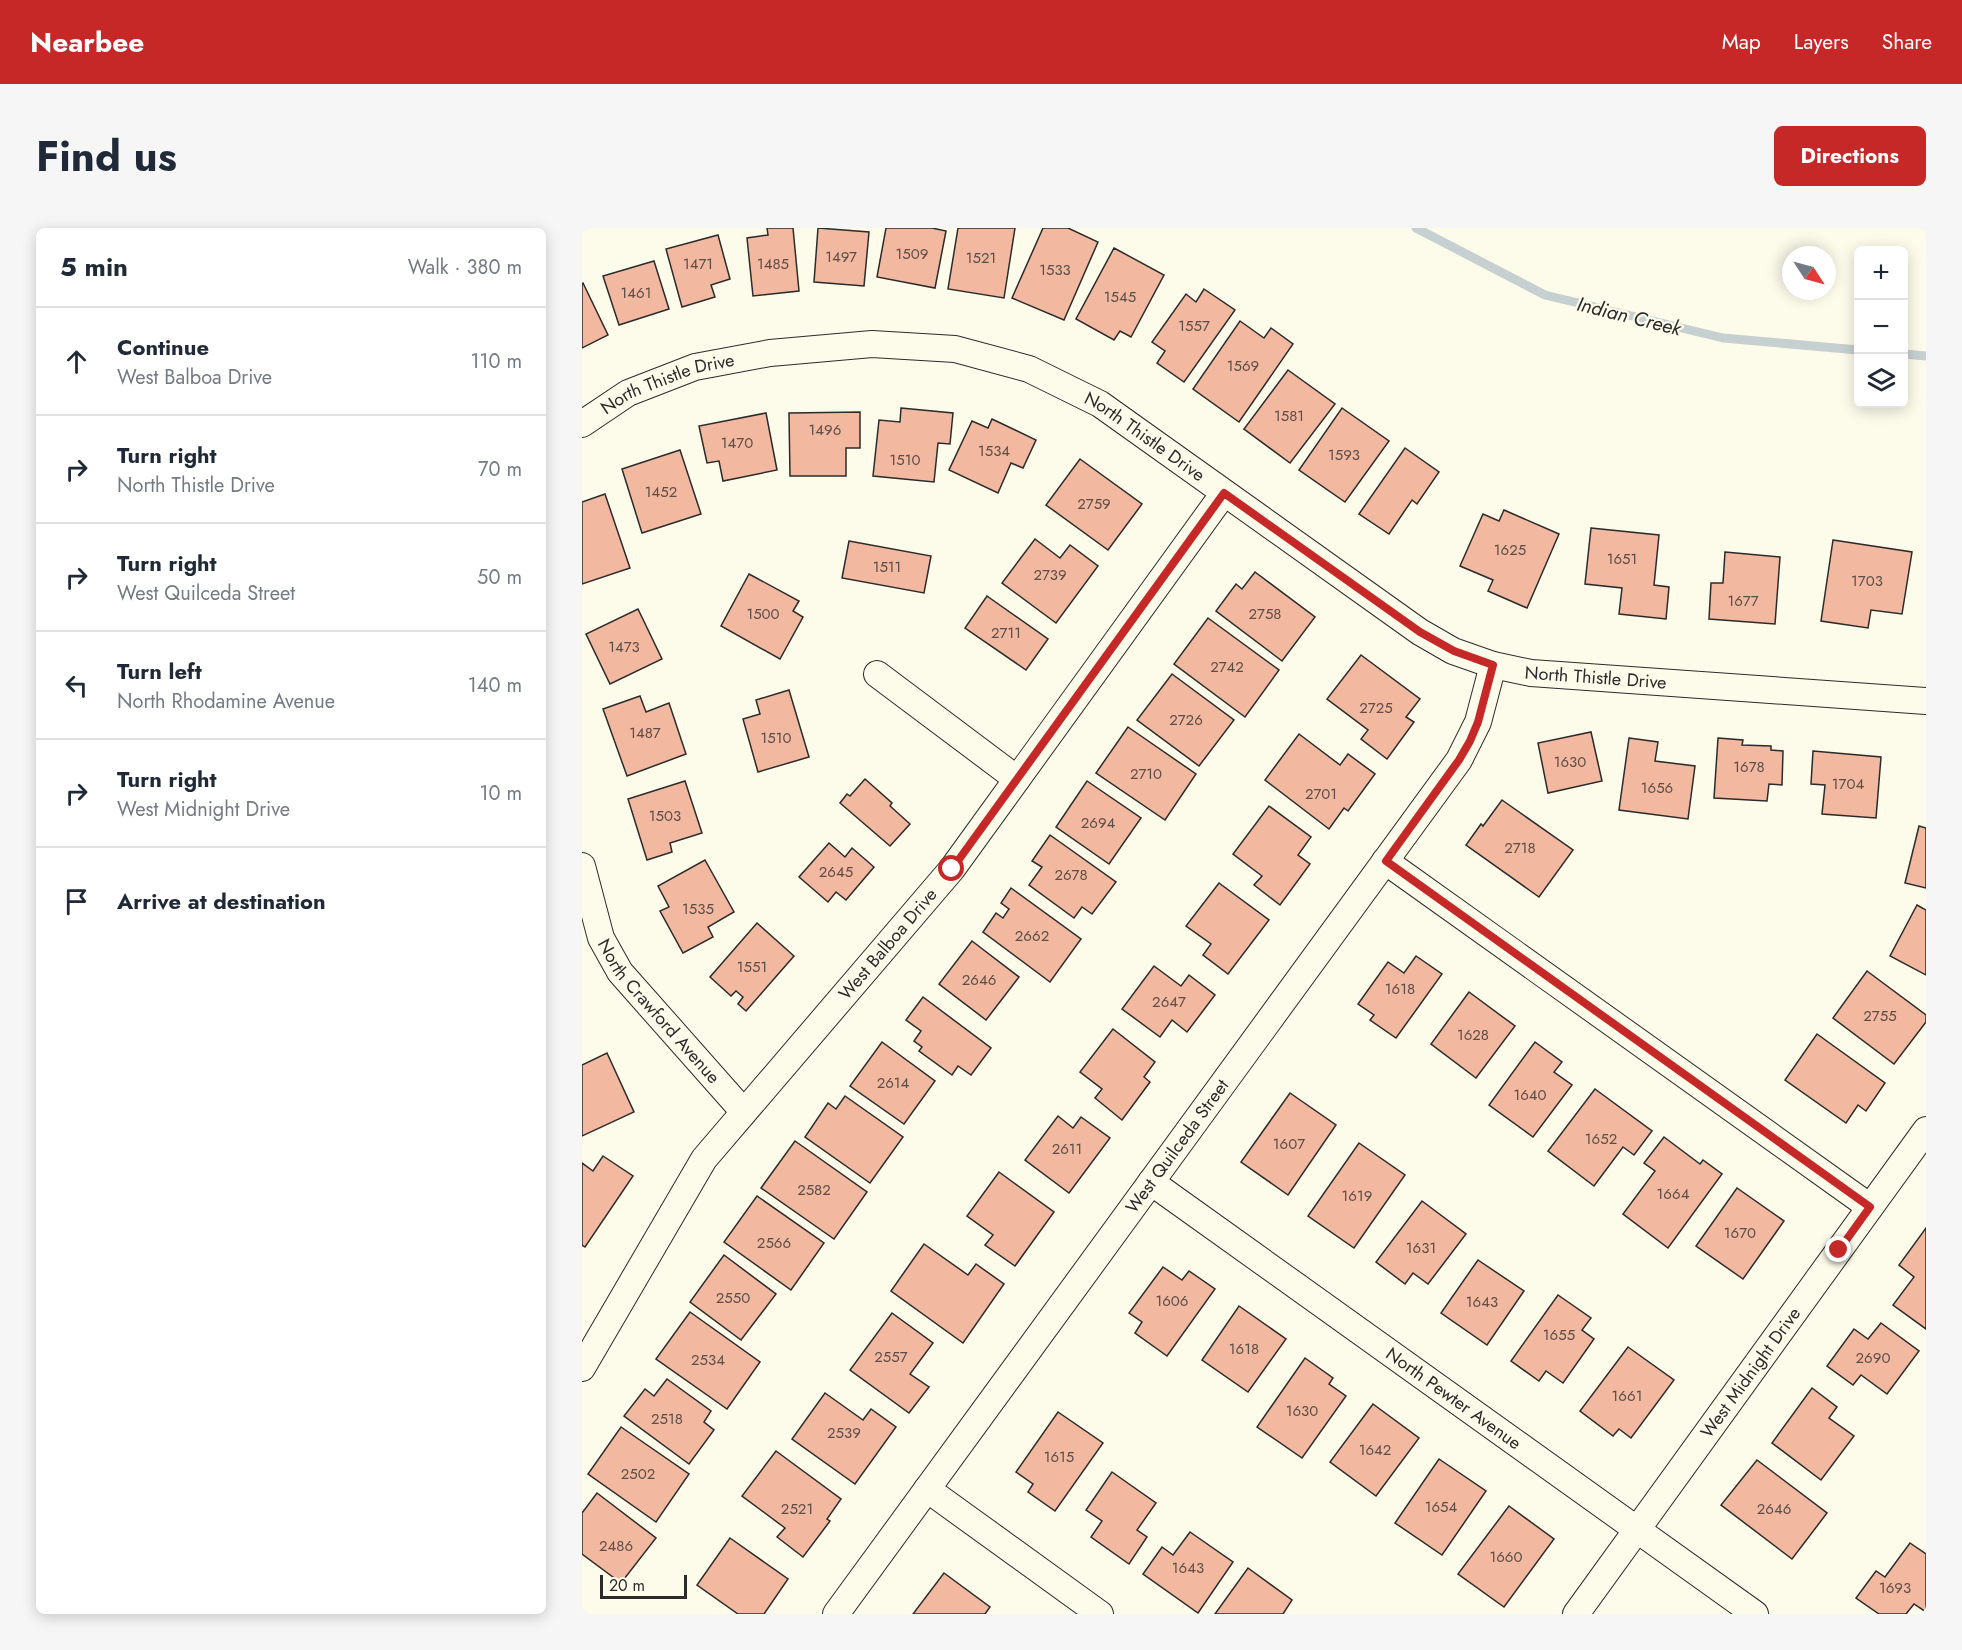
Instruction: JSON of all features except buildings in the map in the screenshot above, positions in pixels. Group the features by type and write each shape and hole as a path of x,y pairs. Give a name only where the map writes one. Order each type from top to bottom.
{"street":[{"name":"North Thistle Drive","path":"582,424 628,393 695,368 770,353 872,344 955,349 1029,369 1100,404 1420,632 1454,651 1493,665 1531,673 1926,701"},
{"name":"West Balboa Drive","path":"582,1368 704,1159 952,869 1224,493"},
{"name":"West Quilceda Street","path":"836,1614 1459,760 1478,722 1493,665"},
{"path":"877,674 1017,779"},
{"path":"1386,861 1870,1207"},
{"name":"North Crawford Avenue","path":"582,866 601,938 620,972 743,1111"},
{"name":"West Midnight Drive","path":"1576,1614 1926,1130"},
{"name":"North Pewter Avenue","path":"1151,1182 1755,1614"},
{"path":"927,1489 1100,1614"}],"waterway":[{"name":"Indian Creek","path":"1416,228 1545,295 1723,338 1854,350"},
{"name":"Indian Creek","path":"1908,354 1926,356"}],"route":[{"path":"952,869 1224,493 1420,632 1454,651 1493,665 1478,722 1470,741 1459,760 1386,861 1870,1207 1839,1250"}]}
